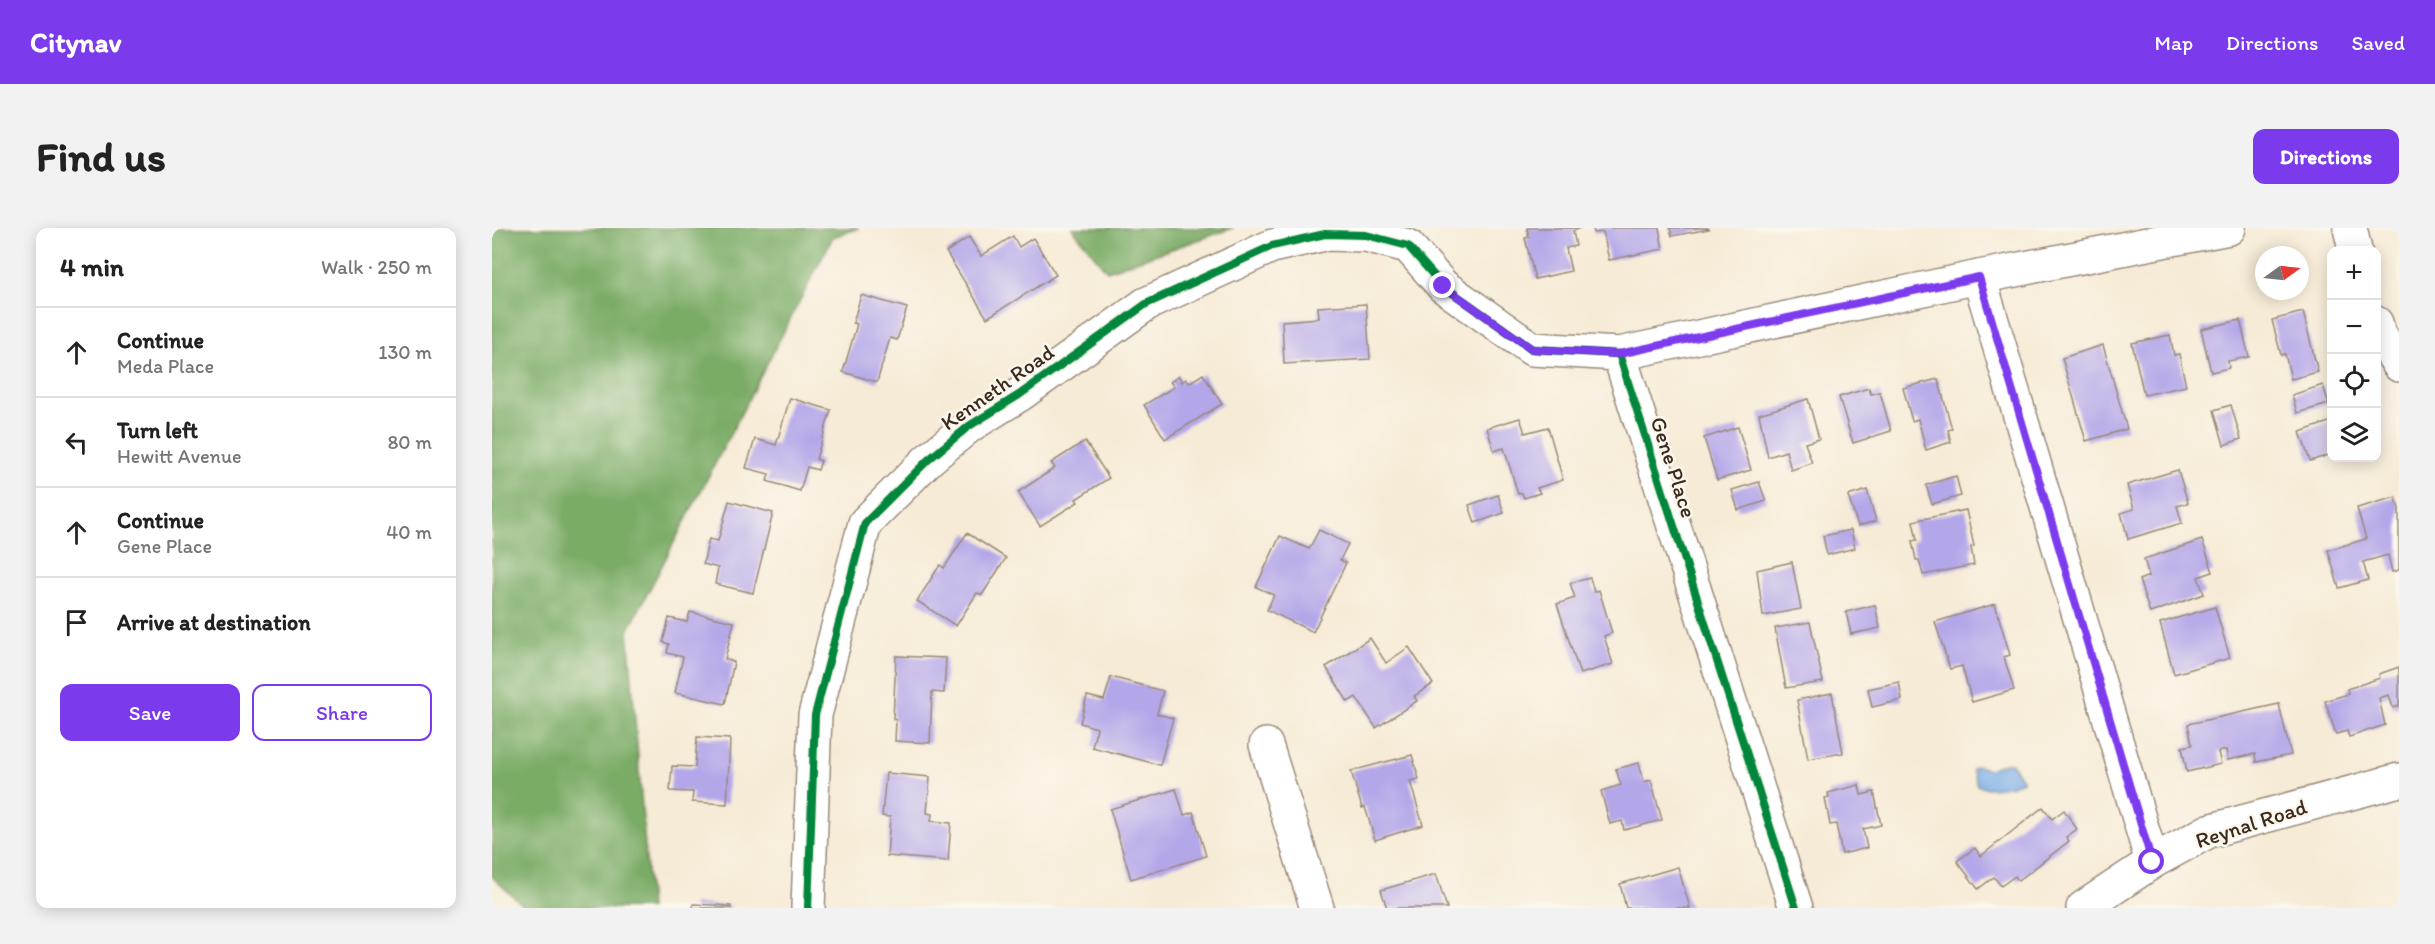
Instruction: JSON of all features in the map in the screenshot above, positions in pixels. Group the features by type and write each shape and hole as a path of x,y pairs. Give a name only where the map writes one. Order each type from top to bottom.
{"street":[{"path":"1619,354 1979,277 2229,228"},
{"path":"2349,228 2354,246"},
{"name":"Kenneth Road","path":"808,908 815,715 865,523 928,460 969,426 1019,395 1146,304 1272,246 1325,234 1366,235 1408,246 1443,286 1532,349 1619,354"},
{"path":"1979,277 2152,862"},
{"path":"2381,337 2399,364"},
{"name":"Gene Place","path":"1619,354 1796,908"},
{"path":"1266,745 1317,908"},
{"name":"Reynal Road","path":"2083,908 2152,862 2209,831 2399,780"}],"green space":[{"path":"492,228 859,228 833,237 628,631 650,908 526,908 492,877"},
{"path":"1072,228 1233,228 1107,271"}],"water":[{"path":"2011,763 2023,781 1994,788 1977,785 1972,769 1977,766 1989,769"}],"building":[{"path":"1527,228 1581,228 1573,231 1576,246 1566,248 1571,271 1535,279 1525,238 1529,237"},
{"path":"1593,228 1659,228 1663,249 1609,260 1603,232 1594,233"},
{"path":"1670,228 1708,228 1709,229 1672,236"},
{"path":"1013,236 1019,247 1033,238 1056,275 987,318 946,252 969,237 981,256"},
{"path":"861,295 907,308 897,340 890,338 877,382 843,372 857,324 853,323"},
{"path":"1366,304 1370,359 1284,364 1282,321 1319,318 1318,307"},
{"path":"2303,312 2318,372 2291,379 2285,354 2281,355 2272,320"},
{"path":"2240,320 2249,357 2228,361 2229,368 2211,372 2201,329"},
{"path":"2170,335 2174,355 2179,354 2186,386 2144,395 2132,343"},
{"path":"2103,345 2127,429 2086,441 2062,358"},
{"path":"1203,374 1222,404 1165,439 1144,405 1174,387 1170,382 1179,376 1182,382 1186,379 1189,383"},
{"path":"1938,379 1952,429 1948,430 1951,442 1926,450 1918,419 1912,421 1903,388"},
{"path":"2323,385 2327,405 2297,413 2292,395"},
{"path":"1869,388 1871,394 1880,392 1891,431 1853,443 1839,397"},
{"path":"790,398 831,410 816,459 821,461 818,470 807,467 800,491 767,481 769,474 746,468 755,439 776,445"},
{"path":"1808,399 1819,439 1805,443 1812,463 1791,470 1786,451 1768,457 1759,414"},
{"path":"2231,405 2241,439 2224,445 2214,410"},
{"path":"1520,418 1525,433 1548,427 1563,480 1537,488 1540,493 1524,498 1522,493 1518,494 1504,448 1494,451 1487,428"},
{"path":"2327,423 2327,456 2310,461 2300,432"},
{"path":"1738,427 1751,470 1717,480 1704,438"},
{"path":"1085,441 1109,478 1076,499 1078,502 1040,526 1018,492 1055,468 1051,463"},
{"path":"2178,470 2188,503 2177,506 2182,523 2128,539 2121,513 2134,509 2127,485"},
{"path":"1956,476 1961,496 1932,504 1926,485"},
{"path":"1759,482 1766,501 1738,510 1732,490"},
{"path":"1867,490 1876,521 1858,526 1848,496"},
{"path":"1498,495 1504,513 1475,523 1469,505"},
{"path":"2396,497 2399,509 2399,570 2392,572 2388,555 2363,562 2368,580 2339,588 2328,550 2366,539 2357,508"},
{"path":"729,501 773,513 753,593 715,584 718,568 703,564 709,539 718,541"},
{"path":"1966,510 1974,546 1971,547 1974,565 1923,575 1919,560 1916,560 1912,541 1917,540 1913,521"},
{"path":"1319,530 1348,544 1340,560 1346,563 1313,632 1267,610 1274,595 1256,587 1280,536 1309,549"},
{"path":"1851,530 1855,548 1827,555 1823,536"},
{"path":"967,533 1006,558 982,595 977,593 956,626 917,601 940,565 944,568"},
{"path":"2202,540 2213,572 2198,577 2204,594 2150,613 2139,580 2149,576 2144,559"},
{"path":"1792,562 1801,609 1763,616 1757,570"},
{"path":"1590,578 1594,592 1599,590 1612,633 1604,636 1613,664 1580,674 1557,604 1575,598 1570,583"},
{"path":"1995,604 2010,655 2004,657 2014,690 1972,702 1962,666 1950,669 1935,622"},
{"path":"1875,605 1880,628 1851,634 1846,612"},
{"path":"2215,607 2230,658 2174,674 2160,623"},
{"path":"690,612 734,622 725,659 734,662 725,704 675,693 683,657 667,653 669,644 663,642 669,618 687,622"},
{"path":"1810,622 1823,682 1786,688 1775,628"},
{"path":"1370,638 1386,663 1409,647 1433,684 1414,696 1417,701 1376,728 1356,697 1348,702 1326,667"},
{"path":"896,656 946,658 944,693 932,692 930,743 895,741 896,720 893,719"},
{"path":"2399,667 2399,706 2393,708 2389,695 2379,698 2385,725 2349,737 2347,731 2336,734 2325,701 2348,694 2347,689 2380,678 2379,674"},
{"path":"1111,677 1163,691 1157,714 1173,718 1160,765 1092,747 1097,728 1080,723 1087,696 1104,700"},
{"path":"1899,682 1902,700 1872,707 1868,689"},
{"path":"1832,693 1843,753 1808,759 1797,700"},
{"path":"2279,704 2291,755 2256,762 2255,754 2228,760 2226,750 2218,752 2221,764 2187,772 2182,747 2192,745 2188,724"},
{"path":"697,737 730,739 727,804 692,802 693,792 670,791 672,766 695,767"},
{"path":"1412,755 1419,779 1410,781 1423,825 1375,840 1351,771"},
{"path":"1639,763 1644,782 1651,780 1662,820 1624,830 1622,821 1610,824 1601,791 1621,785 1616,769"},
{"path":"886,773 930,777 927,813 932,814 931,821 951,823 948,861 887,856 890,817 882,816"},
{"path":"1859,785 1861,795 1874,792 1881,825 1863,829 1867,848 1842,854 1836,824 1830,825 1825,798 1829,797 1828,793"},
{"path":"1176,789 1184,815 1193,812 1206,856 1131,879 1110,809"},
{"path":"2043,807 2052,819 2064,810 2077,829 2066,837 2069,841 2018,881 2015,876 2001,886 1994,877 1978,889 1957,861 1975,848 1981,856"},
{"path":"1678,867 1690,908 1626,908 1620,884"},
{"path":"1436,874 1447,908 1387,908 1381,890"},
{"path":"693,904 731,906 731,908 693,908"}],"cycle path":[{"path":"808,908 815,715 865,523 928,460 969,426 1019,395 1146,304 1272,246 1325,234 1366,235 1408,246 1443,286 1532,349 1619,354 1796,908"}],"route":[{"path":"1443,286 1532,349 1619,354 1979,277 2152,862"}]}
